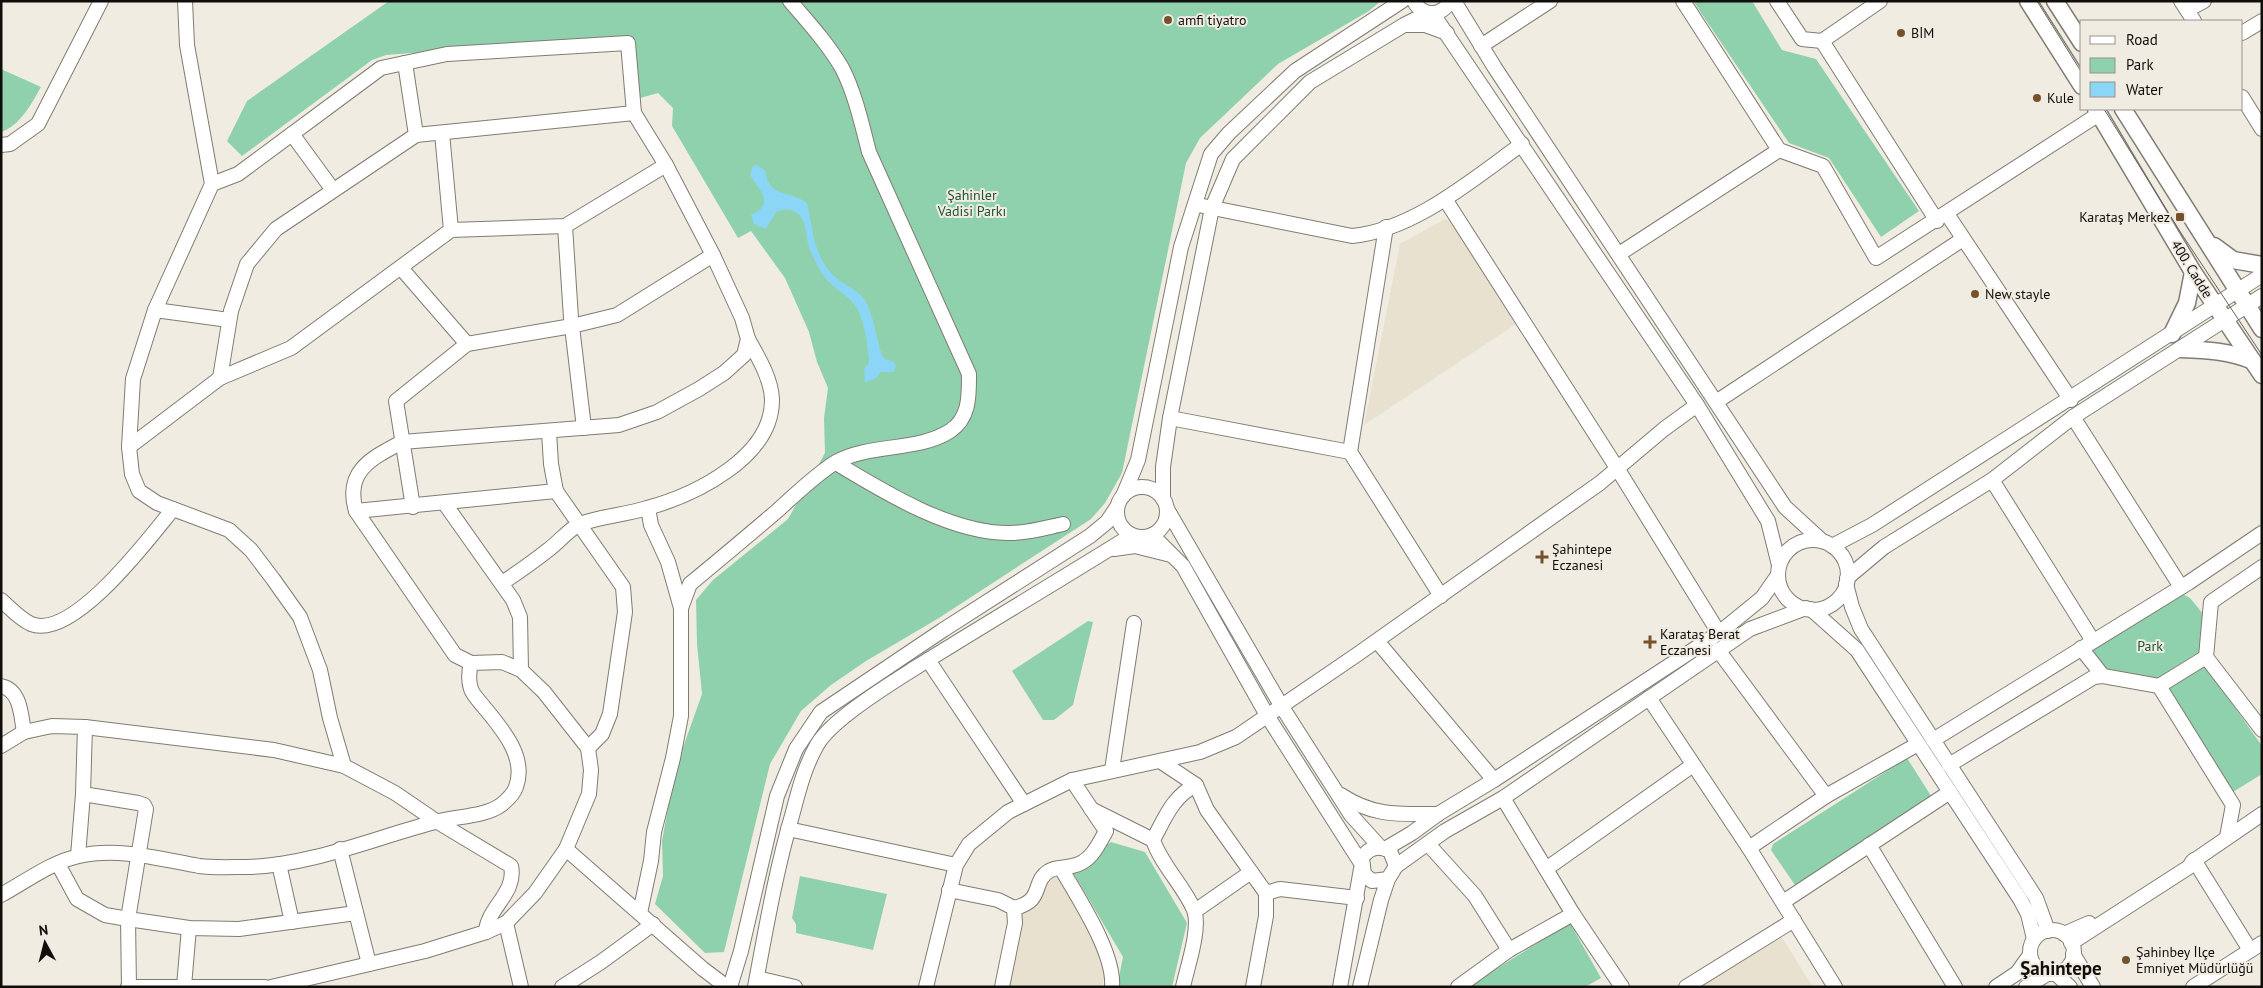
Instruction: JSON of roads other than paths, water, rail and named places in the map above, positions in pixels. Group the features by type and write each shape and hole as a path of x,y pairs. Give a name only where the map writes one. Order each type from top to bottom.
{"main road":[{"path":"2028,1 2080,83"},
{"path":"2055,1 2080,40"},
{"name":"400. Cadde","path":"2124,110 2262,329"},
{"name":"400. Cadde","path":"2098,111 2193,272 2262,375"},
{"path":"2205,240 2233,260 2262,265"},
{"path":"2172,334 2187,303 2193,272"},
{"path":"2182,349 2242,356 2253,361"}],"street":[{"path":"1,145 16,140 38,124 101,1"},
{"path":"185,1 187,44 212,184 155,310 133,379 129,446 132,474 139,491 157,503 229,530 251,550 300,616 320,670 330,718 344,766"},
{"path":"681,608 690,584 808,483 836,463 863,451 928,440 950,432 963,419 969,400 969,374 869,152 861,120 842,70 824,41 790,1"},
{"path":"1402,1 1295,71 1229,133 1211,154 1181,247 1138,460 1120,502 1118,519 1123,530 1132,535 1142,537 1152,535 1163,524 1165,504 1163,467 1170,418 1212,208 1234,159 1310,82 1404,25 1431,13 1443,10 1452,1 1785,507 1827,543 1845,562 1852,607 1861,629 2036,898 2048,931 2070,944 2093,987"},
{"path":"1414,1 1419,9 1431,13 1447,34 1697,405 1768,521 1784,595 1791,602 1809,609 1857,650 2025,907 2034,939 2030,956 2017,973 1996,987"},
{"path":"1481,46 1550,1"},
{"path":"1683,1 1779,150 1823,166 1876,258 1942,218 2098,111"},
{"path":"1777,1 1802,39 1822,41 1880,1"},
{"path":"2188,11 2204,1"},
{"path":"2243,32 2262,21"},
{"path":"1404,25 1425,25 1447,34"},
{"path":"1822,41 1942,218 1963,238 2071,400"},
{"path":"212,184 238,174 381,68 447,54 628,43 634,113 666,166 713,255 742,318 748,339 764,369 772,397 771,418 758,443 731,468 698,487 648,508 579,525 546,552 502,583"},
{"path":"405,63 416,135"},
{"path":"2243,99 2262,129"},
{"path":"220,378 229,320 248,264 276,229 416,135 634,113"},
{"path":"442,133 451,230"},
{"path":"292,134 333,190"},
{"path":"1195,205 1352,236 1371,234 1444,199 1522,144"},
{"path":"1619,254 1779,150"},
{"path":"129,446 220,378 292,348 451,230 565,226 666,166"},
{"path":"1444,199 1617,468 1719,633"},
{"path":"565,226 572,326 584,428"},
{"path":"1386,227 1350,452 1441,596"},
{"path":"1716,402 1963,238"},
{"path":"413,507 396,401 467,344 572,326 617,315 713,255"},
{"path":"401,268 467,344"},
{"path":"1340,987 1357,898 1361,866 1365,853 1382,848 1412,833 1438,814 1494,780 1719,633 1762,598 1791,547 1806,541 1827,543 1872,526 2071,400 2262,275"},
{"path":"1360,987 1380,900 1388,879 1396,866 1503,798 1750,629 1833,603 1841,594 1847,581 1884,547 1992,480 2073,417 2182,349 2262,296"},
{"path":"155,310 229,320"},
{"path":"270,987 425,951 486,932 506,923 536,893 566,849 589,794 591,770 588,748 544,692 521,670 502,662 471,663 455,655 356,511 353,499 356,474 372,458 402,442 549,432 619,425 656,412 674,403 730,367 744,356 748,339"},
{"path":"926,987 956,865 969,844 1008,812 1072,780 1200,752 1236,737 1377,642 1600,483 1664,429 1697,405"},
{"path":"2073,417 2181,587"},
{"path":"1170,418 1350,452"},
{"path":"549,432 551,464 556,491 623,587 624,612 610,714 602,734 588,748"},
{"path":"836,463 875,486 917,507 950,521 985,531 1010,533 1063,524"},
{"path":"1992,480 2094,641"},
{"path":"566,849 703,970 728,987 741,951 777,796 796,749 821,712 943,630 1090,536 1107,522 1130,490 1147,488 1156,491 1165,504 1282,707 1351,815 1382,848 1393,856 1396,866"},
{"path":"356,511 445,504 556,491"},
{"path":"445,504 513,600 520,617 521,670"},
{"path":"640,913 651,861 654,832 674,758 681,716 681,608 668,562 651,526 648,508"},
{"path":"1,600 32,624 55,624 82,608 119,575 173,509"},
{"path":"1933,740 2181,587 2262,533"},
{"path":"795,987 756,982 774,881 804,772 818,743 844,717 928,660 1132,535"},
{"path":"1152,535 1182,566 1268,717 1361,866 1372,881 1388,879"},
{"path":"1106,551 1135,546 1171,554"},
{"path":"2262,567 2211,602 2206,657 2262,730"},
{"path":"1112,770 1134,623"},
{"path":"1377,642 1494,780"},
{"path":"2081,648 2103,676"},
{"path":"1718,650 1826,796"},
{"path":"1949,764 2094,677 2103,676 2159,686 2206,657"},
{"path":"928,660 1024,804"},
{"path":"1,896 58,864 78,856 107,853 139,855 202,866 248,867 279,864 340,849 436,821 482,812 501,805 515,790 519,775 516,757 507,736 471,690 468,675 471,663"},
{"path":"1,686 7,687 17,698 24,732"},
{"path":"2159,686 2233,805 2227,837"},
{"path":"1649,698 1749,848 1835,987"},
{"path":"1,746 24,732 52,726 85,727 274,750 344,766 396,793 436,821 511,866 513,874 509,888 486,921 486,932"},
{"path":"78,856 83,794 85,727"},
{"path":"1749,848 1826,796 1918,744"},
{"path":"1160,761 1196,785 1207,810 1266,893 1266,916 1253,987"},
{"path":"1546,869 1693,765"},
{"path":"949,890 998,900 1014,908 1027,905 1033,899 1043,877 1050,870 1075,866 1087,860 1106,832 1088,808 1072,780"},
{"path":"1153,840 1175,800 1185,790 1196,785"},
{"path":"1783,902 1950,792"},
{"path":"1337,793 1358,807 1382,814 1438,814"},
{"path":"83,794 144,805 146,810 128,919 129,987 264,987"},
{"path":"1503,798 1573,914 1622,987"},
{"path":"1088,808 1153,840 1157,852 1195,911 1195,930 1183,987"},
{"path":"2026,987 2052,973 2065,969 2070,944 2082,927 2185,862 2193,861 2262,814"},
{"path":"788,829 956,865"},
{"path":"1428,844 1435,849 1475,896 1509,950"},
{"path":"1869,845 1955,987"},
{"path":"340,849 368,964"},
{"path":"2193,861 2256,947 2193,987"},
{"path":"58,864 77,899 105,915 128,919 188,928 239,929 356,913"},
{"path":"279,864 292,922"},
{"path":"1061,868 1105,949 1111,967 1112,987"},
{"path":"1195,911 1251,872"},
{"path":"1266,893 1280,888 1357,898"},
{"path":"1002,987 1015,924 1014,908"},
{"path":"1458,987 1509,950 1573,914"},
{"path":"1686,987 1794,920"},
{"path":"506,923 521,987"},
{"path":"562,987 601,962 653,924"},
{"path":"184,986 188,928"},
{"path":"2034,939 2048,931"},
{"path":"2030,956 2035,966 2052,973 2070,987"}],"water":[{"path":"756,165 765,170 767,179 775,189 807,203 817,249 821,258 836,278 858,292 865,300 871,313 882,355 886,360 893,361 896,366 893,372 881,372 875,379 865,382 864,369 869,363 868,350 858,310 852,301 828,281 820,271 809,247 801,216 792,210 784,210 776,212 766,229 754,224 751,215 763,206 764,200 763,195 750,175 753,166"}],"tram line":[{"path":"2037,1 2080,70"},
{"path":"2105,110 2181,233 2262,355"}],"place":[{"name":"amfi tiyatro","path":"1168,20"},
{"name":"BİM","path":"1901,33"},
{"name":"Kule","path":"2037,98"},
{"name":"Karataş Merkez","path":"2180,217"},
{"name":"New stayle","path":"1975,294"},
{"name":"Şahintepe Eczanesi","path":"1542,557"},
{"name":"Karataş Berat Eczanesi","path":"1650,642"},
{"name":"Şahinbey İlçe Emniyet Müdürlüğü","path":"2126,960"}],"district":[{"name":"Şahintepe","path":"2061,968"}],"park label":[{"name":"Şahinler Vadisi Parkı","path":"972,204"},
{"name":"Park","path":"2150,646"}]}
